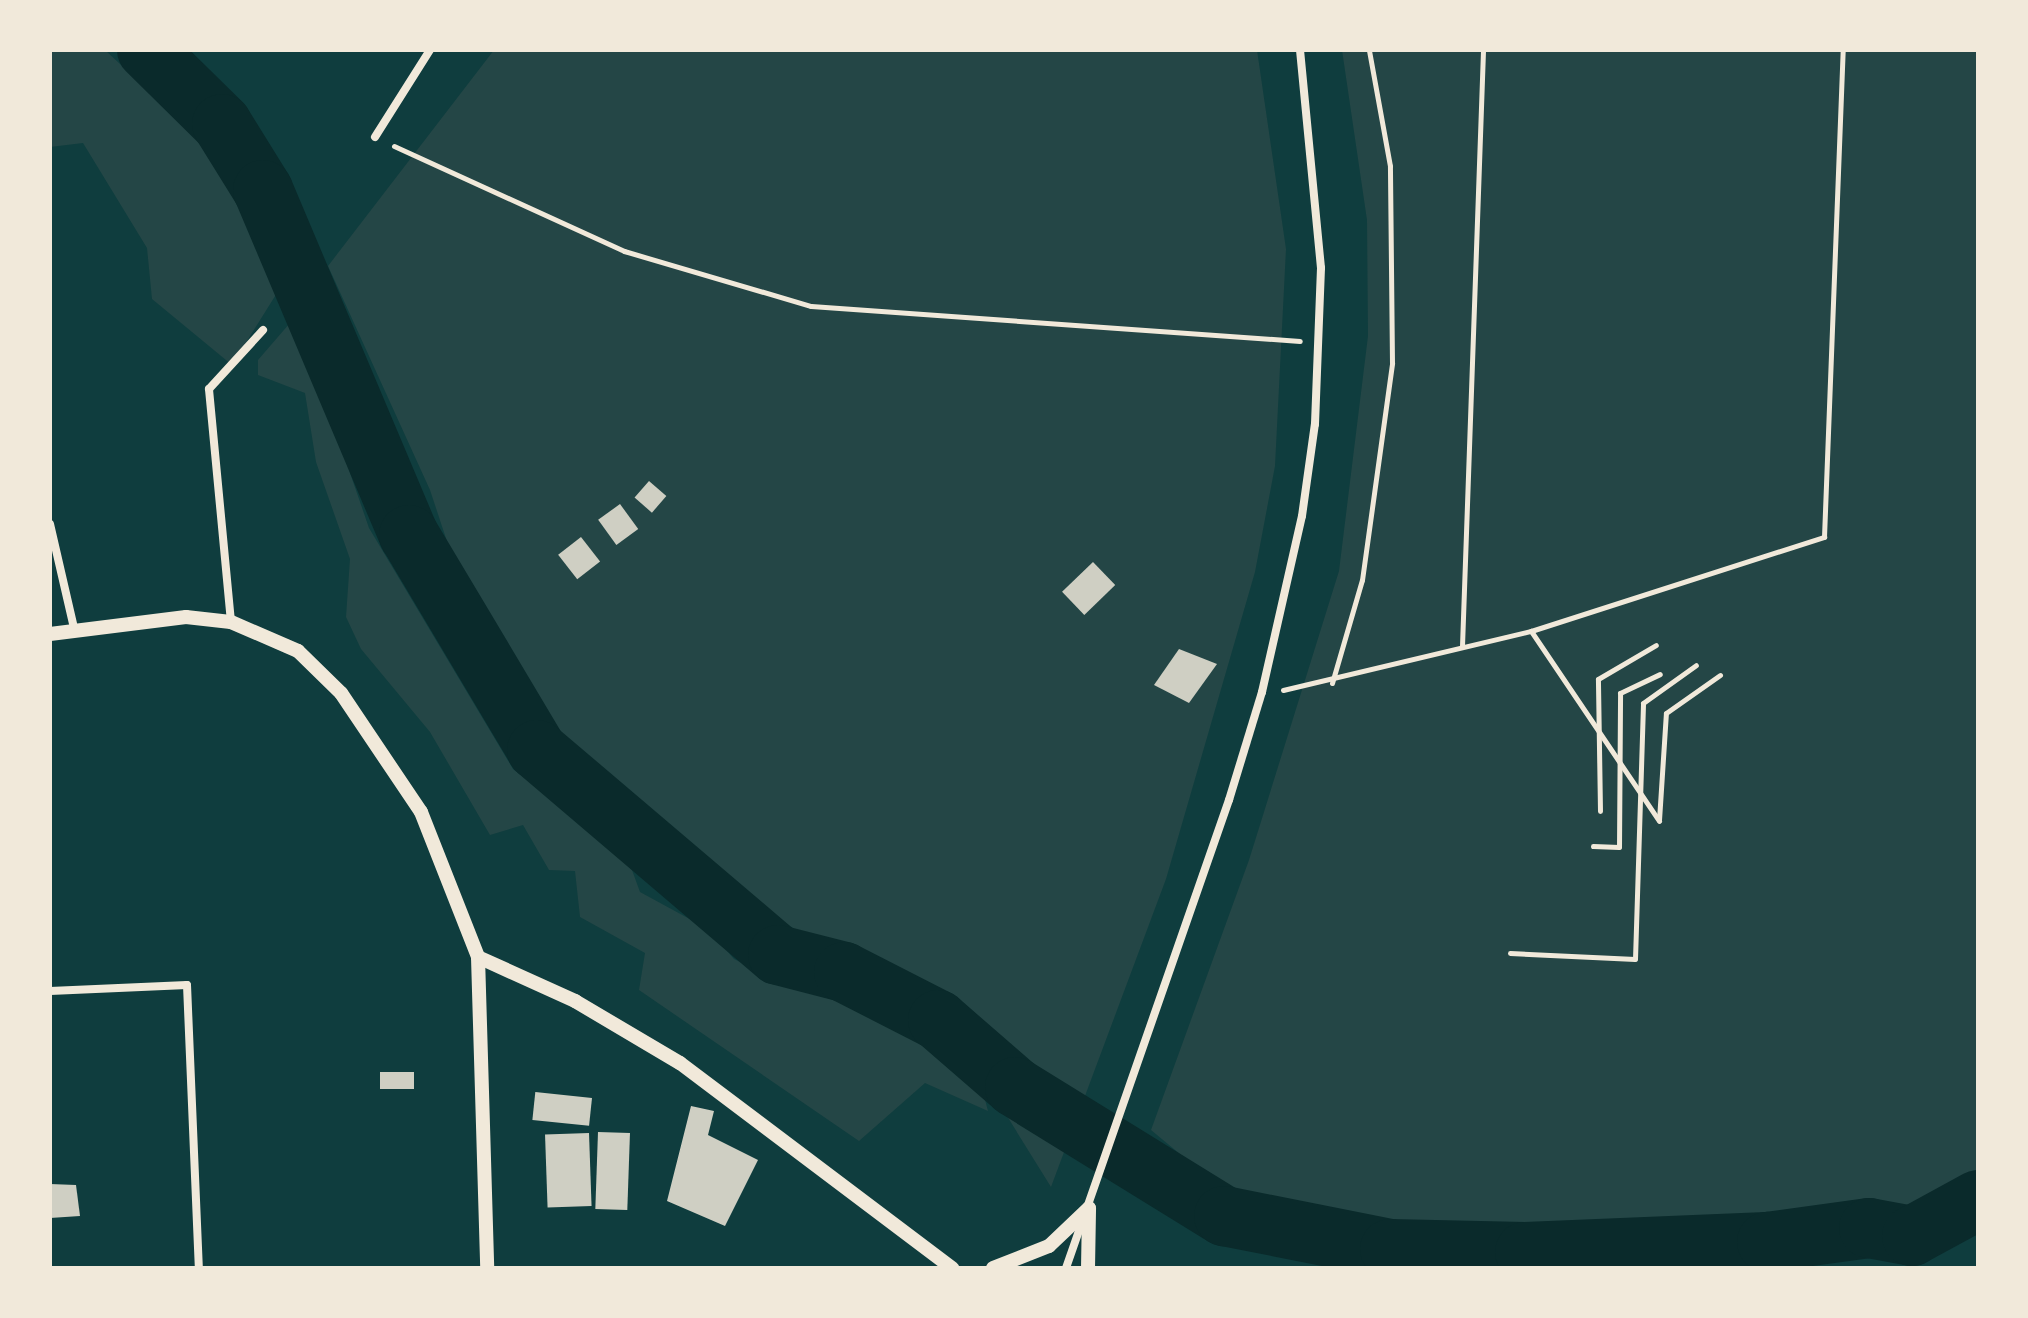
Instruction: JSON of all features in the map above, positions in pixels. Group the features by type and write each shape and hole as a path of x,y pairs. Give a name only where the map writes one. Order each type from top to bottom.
{"street":[{"path":"375,137 430,50"},
{"path":"1066,1268 1168,979 1262,692 1302,516 1321,342 1317,182 1300,50"},
{"path":"231,622 209,389 263,330"},
{"path":"50,524 74,628"},
{"path":"50,634 157,618 231,622 298,651 341,693 435,837 478,957 487,1268"},
{"path":"478,957 575,1001 680,1063 952,1268"},
{"path":"50,991 187,985 199,1268"},
{"path":"993,1268 1049,1246 1089,1208"},
{"path":"1088,1268 1089,1208"}],"path":[{"path":"1332,684 1362,580 1392,363 1390,166 1369,50"},
{"path":"1462,646 1483,50"},
{"path":"1262,692 1332,684 1462,646 1531,631 1824,537 1843,50"},
{"path":"375,137 624,251 811,306 1093,332 1321,342"},
{"path":"1531,631 1598,724 1659,821 1666,713 1720,675"},
{"path":"1600,811 1598,679 1656,645"},
{"path":"1510,953 1635,959 1643,797 1643,703 1696,665"},
{"path":"1593,846 1619,847 1620,693 1660,674"}],"shaded area":[{"path":"50,50 105,50 194,133 230,183 282,285 232,365 152,299 147,248 83,143 50,147"},
{"path":"494,50 1257,50 1286,249 1275,466 1255,572 1166,879 1051,1187 933,997 799,932 704,869 550,735 472,617 430,490 328,266"},
{"path":"1342,50 1978,50 1978,1180 1972,1186 1907,1213 1493,1229 1332,1215 1216,1184 1151,1130 1249,860 1339,571 1368,336 1367,220"},
{"path":"296,316 369,528 513,769 596,833 632,870 640,892 708,929 734,959 786,984 854,990 931,1038 978,1073 988,1111 925,1083 859,1141 639,990 645,953 580,917 575,871 549,870 523,825 490,835 430,732 361,649 346,617 350,559 316,462 305,393 258,375 258,360"}],"building":[{"path":"649,481 666,496 652,513 635,498"},
{"path":"620,504 638,529 616,545 598,520"},
{"path":"581,537 600,561 577,579 558,555"},
{"path":"1093,562 1115,585 1084,615 1062,592"},
{"path":"1179,649 1217,664 1189,703 1154,685"},
{"path":"380,1072 414,1072 414,1089 380,1089"},
{"path":"535,1092 592,1098 589,1126 532,1120"},
{"path":"691,1106 714,1111 708,1135 758,1160 725,1226 667,1201"},
{"path":"598,1132 630,1133 627,1210 595,1209"},
{"path":"589,1133 592,1206 548,1207 545,1135"},
{"path":"50,1184 76,1185 80,1216 50,1218"}],"waterway":[{"path":"147,50 222,124 263,190 409,535 537,750 778,955 844,972 938,1020 1015,1087 1224,1216 1390,1249 1525,1252 1767,1242 1869,1228 1912,1236 1978,1200"}]}
